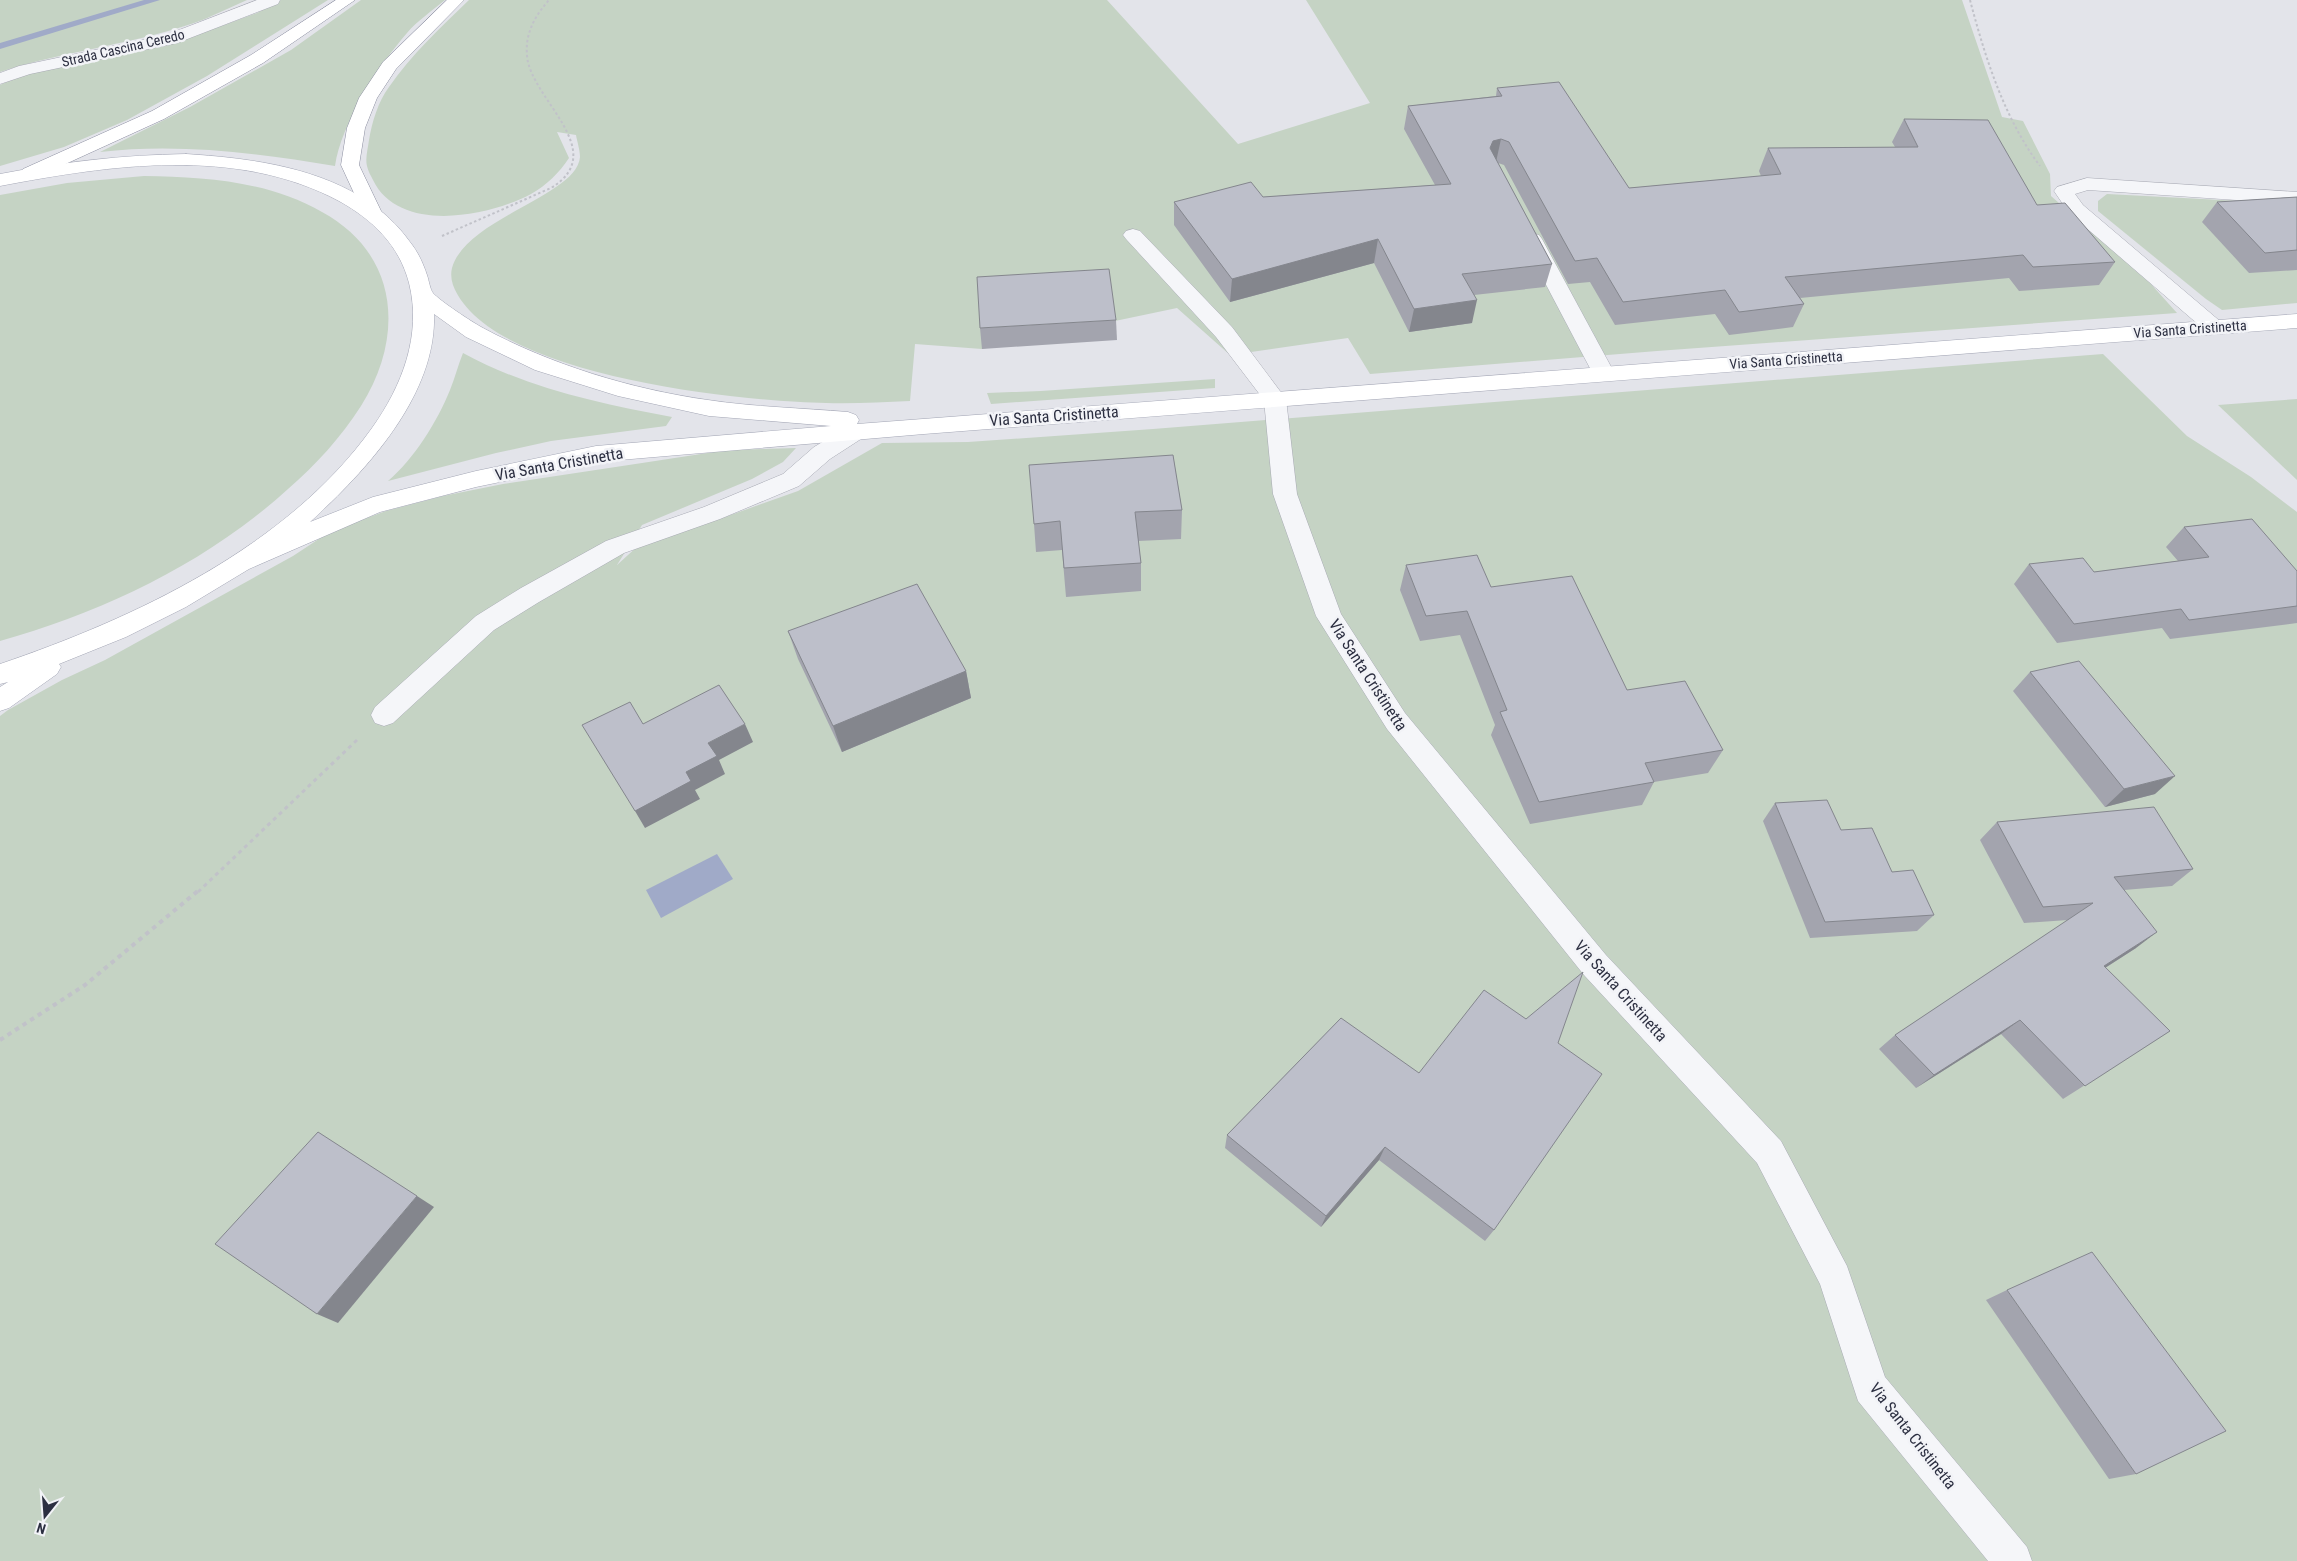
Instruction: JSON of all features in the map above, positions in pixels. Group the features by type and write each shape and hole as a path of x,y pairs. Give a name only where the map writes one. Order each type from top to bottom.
{"main road":[{"path":"30,173 158,114 257,59 348,0"},
{"path":"372,214 350,164 356,128 368,98 389,66 456,0"},
{"path":"0,180 79,165 145,160 232,163 266,168 323,185 349,198 372,214 392,232 408,252 418,274 423,296 424,320 421,348 412,378 396,410 374,442 317,504 282,533 190,594 136,622 78,647 0,674"},
{"name":"Via Santa Cristinetta","path":"423,296 474,332 543,365 626,391 710,408 924,426"},
{"name":"Via Santa Cristinetta","path":"239,563 373,505 476,479 596,454 924,426 2297,321"},
{"path":"0,700 78,647"}],"street":[{"name":"Strada Cascina Ceredo","path":"0,78 25,70 172,39 272,0"},
{"path":"2214,327 2076,209 2064,191 2087,184 2297,198"},
{"path":"1522,221 1604,374"},
{"path":"1134,235 1224,332 1274,399"},
{"name":"Via Santa Cristinetta","path":"1274,399 1285,494 1329,616 1334,624 1396,721 1595,965 1769,1152 1835,1278 1871,1388 2014,1561"},
{"path":"384,715 486,623 530,595 615,547 712,513 791,480 822,453 856,432"}],"path":[{"path":"408,252 542,192 560,182 572,165 575,151 569,134 538,86 529,63 526,40 538,13 549,0"},
{"path":"1970,0 1982,47 2022,142 2045,173 2064,191"},
{"path":"0,1040 85,985 196,893 384,715"}],"green space":[{"path":"0,0 247,0 180,28 25,64 0,72"},
{"path":"281,0 328,0 207,76 127,120 64,147 0,166 0,85 16,77 183,40 257,13"},
{"path":"361,0 445,0 411,29 373,78 345,132 335,166 247,153 188,149 130,149 100,152 190,107 291,50"},
{"path":"469,0 1107,0 1238,144 1370,103 1306,0 1962,0 2002,117 2023,121 2050,174 2051,196 2150,283 2177,313 1370,374 1348,338 1230,355 1177,308 982,349 915,344 910,401 826,403 690,391 587,369 540,353 500,334 470,311 453,286 452,268 461,250 477,235 498,221 561,184 574,171 580,157 576,135 557,132 569,158 557,174 547,183 531,194 492,209 446,216 423,214 403,208 385,197 373,180 366,160 370,133 376,112 385,93 417,53"},
{"path":"144,176 213,180 258,187 280,193 322,212 348,230 367,250 380,273 387,298 388,325 384,352 375,379 361,406 345,429 308,470 257,515 189,562 153,582 78,615 0,641 0,195 67,183"},
{"path":"2107,194 2297,204 2297,303 2222,310 2098,211 2098,201"},
{"path":"463,353 513,376 565,393 672,417 666,426 551,441 388,481 416,451 432,427 450,390"},
{"path":"2103,354 2187,436 2251,477 2297,512 2297,1561 0,1561 0,716 8,710 62,680 105,660 293,556 331,531 386,511 443,496 503,484 727,450 796,448 783,462 752,479 642,525 617,565 639,545 798,491 882,443 968,442 1153,429"},
{"path":"1215,379 1215,388 991,404 987,393 1041,391"},
{"path":"2297,399 2297,480 2218,405"}],"water":[{"path":"717,854 733,879 661,918 646,890"}],"building":[{"path":"1559,82 1629,188 1781,174 1768,148 1918,147 1904,119 1988,120 2037,205 2065,203 2115,262 2033,267 2023,255 1785,277 1804,304 1739,312 1725,290 1623,302 1597,258 1575,261 1509,142 1501,139 1493,141 1490,148 1552,264 1462,274 1477,300 1414,309 1378,239 1232,279 1174,202 1251,182 1263,197 1451,184 1408,106 1502,96 1497,88"},
{"path":"2297,197 2297,250 2265,253 2217,202"},
{"path":"1109,269 1116,320 980,328 977,277"},
{"path":"1173,455 1182,510 1135,512 1141,563 1064,568 1060,521 1034,524 1029,465"},
{"path":"2252,519 2297,571 2297,606 2189,620 2181,609 2074,624 2029,564 2083,558 2094,572 2209,557 2184,527"},
{"path":"1477,555 1491,587 1572,576 1627,690 1685,681 1723,750 1645,763 1654,782 1539,802 1500,712 1507,710 1467,611 1426,616 1406,565"},
{"path":"917,584 966,671 833,726 788,631"},
{"path":"2079,661 2175,776 2124,789 2030,672"},
{"path":"719,685 745,724 708,743 717,756 686,772 691,781 635,811 582,725 630,702 643,724"},
{"path":"1827,800 1841,830 1872,828 1892,872 1913,870 1934,915 1825,922 1775,803"},
{"path":"2154,807 2193,869 2114,877 2157,932 2104,966 2170,1031 2085,1086 2020,1020 1934,1075 1895,1035 2093,903 2043,907 1997,822"},
{"path":"1583,972 1558,1043 1602,1074 1494,1230 1385,1147 1326,1216 1227,1135 1341,1018 1419,1073 1484,990 1526,1019"},
{"path":"318,1132 417,1196 317,1314 215,1244"},
{"path":"2092,1252 2226,1431 2136,1474 2007,1290"}],"waterway":[{"path":"0,46 155,0"}]}
